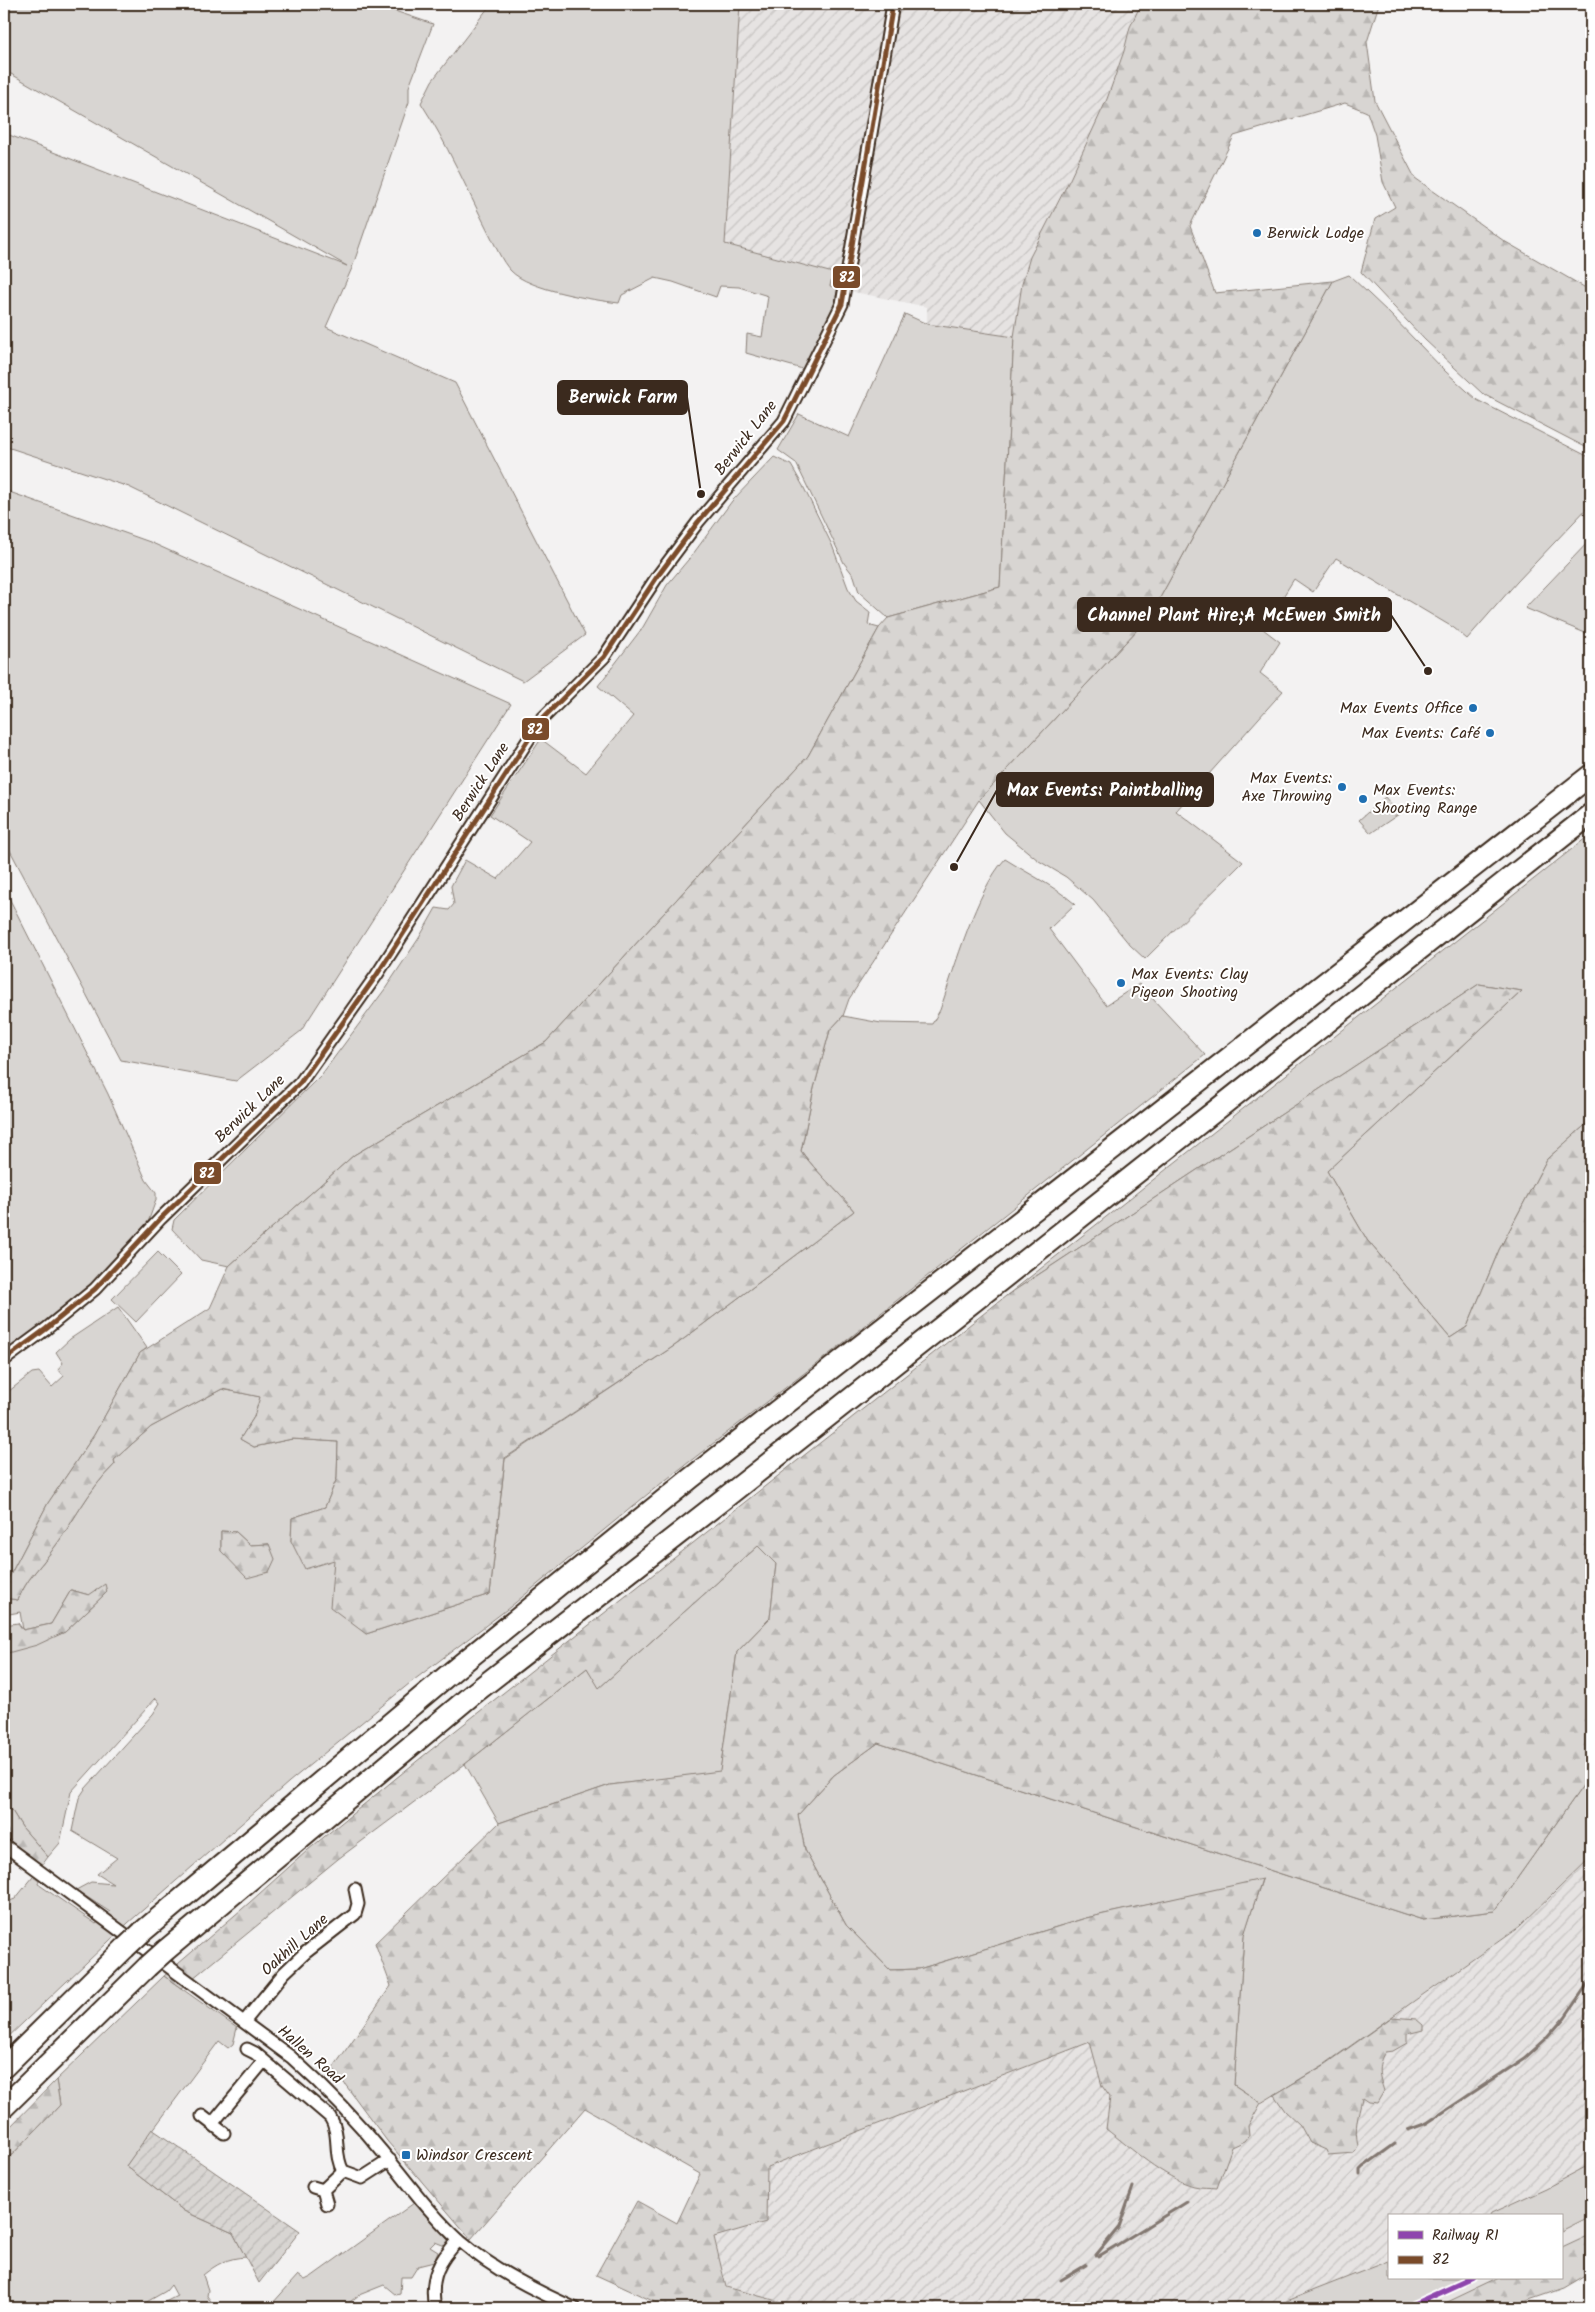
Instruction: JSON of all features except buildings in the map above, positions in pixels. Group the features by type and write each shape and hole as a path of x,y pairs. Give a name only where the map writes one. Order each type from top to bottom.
{"highway":[{"path":"4,2066 142,1932 454,1670 691,1478 1591,775"},
{"path":"4,2107 166,1950 473,1694 726,1497 1591,814"}],"street":[{"name":"Berwick Lane","path":"4,1360 95,1289 161,1218 300,1083 376,976 541,720 604,657 657,577 698,522 784,421 842,304 893,4"},
{"name":"Hallen Road","path":"4,1844 244,2022 310,2074 332,2095 390,2160 418,2196 459,2240 513,2278 574,2308"},
{"name":"Oakhill Lane","path":"244,2022 284,1973 355,1914 358,1904 355,1889"},
{"path":"247,2049 330,2117 336,2129 338,2160 343,2171 362,2178 390,2160"},
{"path":"212,2124 264,2061"},
{"path":"202,2116 224,2133"},
{"path":"327,2204 318,2189 343,2171"},
{"path":"435,2308 434,2282 439,2262 459,2240"}],"shaded area":[{"path":"740,4 1141,4 1130,27 1124,51 1107,99 1070,179 1030,257 1022,284 1014,337 927,324 927,307 830,287 832,273 725,244"},
{"path":"1591,1857 1591,2164 1491,2214 1388,2214 1388,2261 1269,2308 803,2308 727,2287 714,2236 766,2222 767,2167 1090,2042 1102,2086 1110,2097 1106,2129 1147,2161 1195,2186 1232,2146 1245,2141 1248,2126 1261,2103 1326,2064 1520,1926"},
{"path":"1591,2216 1591,2234 1562,2248 1562,2230"},
{"path":"1461,2280 1494,2280 1435,2308 1398,2308"}],"green space":[{"path":"4,4 387,4 386,8 433,24 409,87 409,102 352,268 326,327 455,383 585,635 523,681 129,487 4,446 4,133 347,266 4,70"},
{"path":"491,4 740,4 725,244 833,273 830,286 838,288 832,313 806,370 746,353 747,334 762,337 768,296 739,287 720,286 716,297 673,282 655,278 622,295 619,303 578,297 546,289 520,278 507,267 448,150 421,103 432,81"},
{"path":"1141,4 1379,4 1367,42 1375,101 1415,178 1504,241 1591,291 1591,450 1483,394 1425,340 1361,272 1375,219 1395,207 1383,182 1375,135 1367,112 1345,103 1234,136 1190,226 1215,293 1333,281 1150,616 979,800 849,999 843,1016 830,1030 814,1088 801,1151 854,1211 677,1344 505,1458 490,1594 366,1634 330,1607 334,1560 305,1569 291,1541 292,1518 325,1507 337,1478 338,1442 292,1439 254,1447 240,1439 254,1417 260,1397 222,1389 151,1427 114,1460 115,1464 96,1485 59,1541 29,1580 18,1600 4,1598 4,1587 48,1503 94,1435 140,1353 210,1308 229,1266 354,1155 546,1042 808,756 879,628 888,618 1000,587 1014,337 1022,284 1030,257 1070,179 1107,99 1124,51 1130,27"},
{"path":"1349,275 1445,371 1477,400 1591,458 1591,504 1517,582 1467,639 1454,628 1336,558 1313,592 1294,579 1263,629 1280,642 1260,673 1283,691 1176,811 1243,862 1145,959 1130,945 1093,900 1066,877 1039,861 1005,833 979,800 1150,616 1333,281"},
{"path":"905,314 927,324 1014,337 1000,587 888,618 859,592 854,576 844,563 796,463 778,450 799,414 849,437"},
{"path":"774,457 791,465 832,545 848,588 856,601 870,612 868,625 879,628 808,756 546,1042 354,1155 229,1266 201,1260 172,1229 174,1220 322,1074 385,989 419,938 436,908 449,910 454,904 451,886 465,860 498,879 530,842 490,815 541,739 586,773 633,716 598,686 643,627 667,585 693,554 732,501"},
{"path":"4,490 150,542 511,704 301,1031 236,1081 121,1060 4,839"},
{"path":"1591,539 1591,634 1590,635 1525,608"},
{"path":"1385,797 1399,814 1371,833 1359,820"},
{"path":"1591,834 1591,1120 1547,1159 1499,1250 1467,1327 1450,1338 1367,1240 1327,1171 1522,991 1479,984 1006,1296"},
{"path":"1005,859 1050,886 1075,904 1049,929 1106,1005 1139,984 1205,1055 837,1348 654,1489 510,1607 410,1683 289,1782 128,1923 4,2041 4,1907 7,1902 15,1899 33,1877 39,1881 38,1884 96,1924 110,1912 76,1890 91,1882 113,1884 97,1874 117,1858 72,1831 79,1798 153,1714 160,1703 156,1698 71,1792 60,1843 48,1857 22,1827 12,1811 4,1807 4,1654 65,1632 107,1592 89,1595 71,1590 51,1624 23,1630 20,1612 4,1615 4,1598 18,1600 29,1580 59,1541 96,1485 115,1464 114,1460 151,1427 222,1389 261,1397 254,1417 240,1439 254,1447 292,1439 338,1442 337,1478 325,1507 292,1518 291,1541 335,1559 366,1634 490,1594 505,1459 677,1344 854,1211 801,1151 814,1088 830,1030 843,1016 881,1023 932,1024 940,1010 967,930 994,873","holes":["221,1531 236,1532 250,1545 269,1544 221,1551"]},
{"path":"4,888 108,1094 146,1180 156,1193 156,1200 147,1225 88,1289 4,1353"},
{"path":"1479,984 1522,991 1327,1171 1367,1240 1450,1338 1467,1327 1499,1250 1547,1159 1591,1120 1591,1782 1584,1784 1494,1911 1423,1920 878,1743 834,1775 798,1815 805,1850 846,1925 890,1970 919,1969 1086,1918 1262,1879 1244,1935 1234,2085 1261,2103 1248,2126 1249,2136 1245,2141 1232,2147 1217,2188 1194,2186 1182,2182 1148,2162 1106,2129 1110,2097 1102,2086 1090,2042 767,2167 766,2222 714,2237 726,2287 803,2308 668,2308 596,2275 637,2201 677,2223 700,2174 585,2108 471,2239 387,2141 333,2068 391,1986 375,1943 499,1823 610,1785 720,1771 737,1652 770,1618 776,1564 758,1546 599,1688 587,1668 465,1764 338,1859 181,1988 164,1976 308,1850 422,1757 1006,1296"},
{"path":"158,1252 181,1275 136,1322 112,1299"},
{"path":"118,1307 147,1348 140,1353 94,1435 48,1503 4,1587 4,1395 32,1373 39,1372 52,1387 64,1376 58,1369 63,1363 56,1352 70,1339"},
{"path":"221,1531 236,1532 250,1545 269,1544 275,1559 269,1572 247,1578 221,1551"},
{"path":"758,1546 776,1564 770,1618 737,1652 720,1772 610,1785 499,1823 465,1764 587,1668 600,1687"},
{"path":"105,1584 107,1592 65,1632 37,1645 4,1654 4,1625 18,1623 23,1630 51,1624 71,1590 89,1595"},
{"path":"878,1743 1423,1920 1494,1911 1584,1784 1591,1782 1591,1857 1520,1926 1325,2064 1261,2103 1234,2085 1244,1934 1262,1880 1086,1918 919,1969 890,1970 846,1925 805,1850 798,1815 834,1775"},
{"path":"4,1807 12,1811 22,1827 48,1857 42,1865 4,1836"},
{"path":"164,1976 237,2028 233,2044 228,2048 219,2041 126,2166 184,2211 233,2233 246,2257 223,2262 203,2275 208,2290 207,2296 216,2308 153,2308 177,2296 171,2285 166,2291 136,2308 4,2308 4,2163 60,2105 56,2080"},
{"path":"1392,2017 1416,2019 1423,2025 1423,2030 1407,2034 1407,2043 1393,2051 1385,2052 1379,2067 1384,2091 1377,2103 1368,2102 1362,2098 1356,2127 1358,2146 1354,2153 1328,2155 1326,2150 1310,2143 1300,2125 1285,2111 1274,2095 1326,2064"},
{"path":"56,2080 60,2105 4,2163 4,2133"},
{"path":"152,2129 300,2231 259,2283 233,2233 184,2211 126,2166"},
{"path":"1591,2164 1591,2216 1562,2230 1562,2214 1491,2214 1491,2213 1546,2188"},
{"path":"414,2203 448,2240 445,2246 435,2242 430,2247 438,2252 434,2262 418,2266 411,2277 401,2277 400,2294 396,2295 384,2285 359,2295 342,2308 273,2308 272,2304 298,2275 305,2280 311,2277"},
{"path":"1591,2234 1591,2272 1564,2288 1506,2308 1435,2308 1494,2280 1562,2280 1562,2248"},
{"path":"1388,2261 1388,2280 1461,2280 1398,2308 1269,2308"}],"waterway":[{"path":"1408,2130 1427,2123 1525,2058 1546,2039 1565,2017 1591,1979"},
{"path":"1360,2174 1360,2170 1363,2167 1395,2144"},
{"path":"1096,2255 1119,2227 1133,2187"},
{"path":"1099,2256 1187,2202"},
{"path":"1061,2280 1086,2265"}],"rail line":[{"name":"R1","path":"1406,2308 1468,2280"}],"transit line":[{"name":"82","path":"4,1360 95,1289 161,1218 300,1083 376,976 541,720 604,657 657,577 698,522 784,421 842,304 893,4"}],"place":[{"name":"Berwick Lodge","path":"1257,233"},
{"name":"Berwick Farm","path":"701,494"},
{"name":"Channel Plant Hire;A McEwen Smith","path":"1428,671"},
{"name":"Max Events Office","path":"1473,708"},
{"name":"Max Events: Café","path":"1490,733"},
{"name":"Max Events: Axe Throwing","path":"1342,787"},
{"name":"Max Events: Shooting Range","path":"1363,799"},
{"name":"Max Events: Paintballing","path":"954,867"},
{"name":"Max Events: Clay Pigeon Shooting","path":"1121,983"},
{"name":"Windsor Crescent","path":"406,2155"}]}
